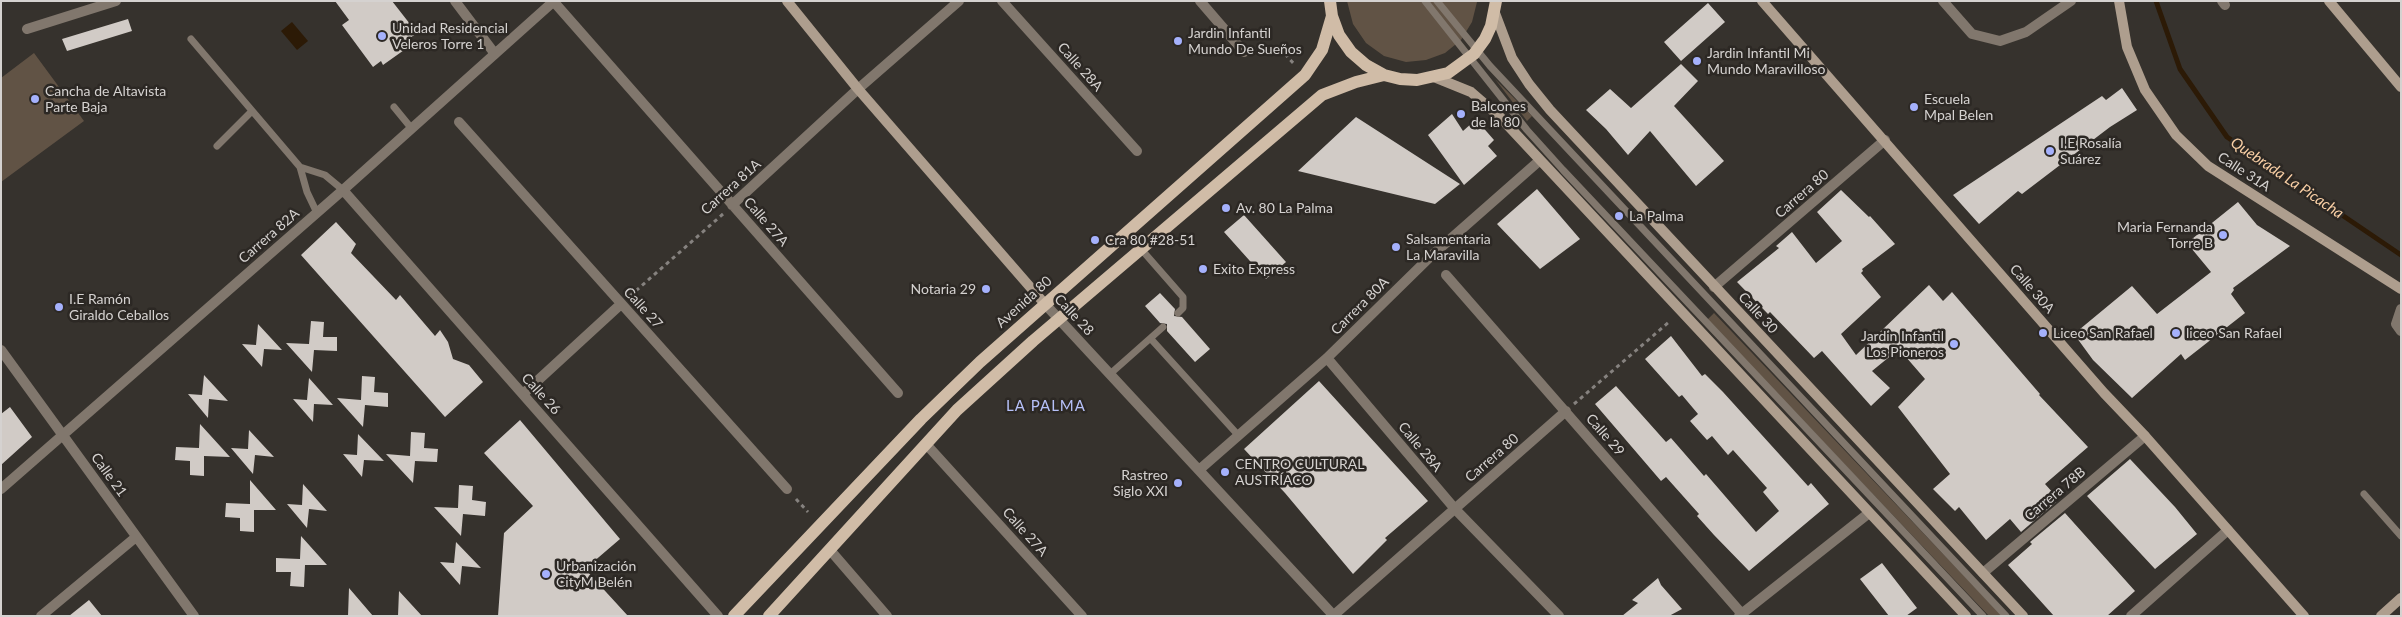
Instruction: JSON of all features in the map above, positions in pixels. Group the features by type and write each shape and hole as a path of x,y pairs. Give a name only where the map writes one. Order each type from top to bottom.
{"main road":[{"path":"1330,1 1332,16 1339,35 1351,52 1366,65 1384,75 1409,79 1434,78 1448,72 1474,54 1486,39 1496,7"},
{"name":"Avenida 80","path":"734,616 921,419 980,362 1044,303 1305,76 1322,50 1332,16"},
{"path":"769,616 926,444 984,385 1059,319 1322,94 1356,82 1384,75"}],"street":[{"path":"27,29 116,1"},
{"path":"455,1 495,54"},
{"name":"Carrera 82A","path":"1,489 317,213 554,1"},
{"name":"Calle 27A","path":"554,1 898,393"},
{"name":"Calle 28","path":"787,1 858,89 1044,303 1334,616"},
{"name":"Carrera 81A","path":"732,205 858,89 959,1"},
{"name":"Calle 28A","path":"1002,1 1137,151"},
{"path":"1200,1 1244,52"},
{"name":"Calle 30A","path":"1762,1 2104,393 2145,436 2304,616"},
{"path":"1943,1 1972,34 2000,41 2026,32 2071,1"},
{"name":"Calle 31A","path":"2119,1 2127,47 2146,90 2176,135 2208,166 2401,289"},
{"path":"2330,1 2401,87"},
{"name":"Calle 30","path":"1496,7 1512,58 1529,84 1714,287 2023,616"},
{"path":"1434,78 1461,87 1484,102 1500,117 1966,616"},
{"name":"Calle 27","path":"460,122 787,489"},
{"name":"Carrera 80","path":"1714,287 1885,140"},
{"name":"Carrera 80A","path":"1199,470 1326,358 1430,257 1540,161"},
{"name":"Calle 26","path":"343,190 718,616"},
{"name":"Calle 29","path":"1446,276 1566,411 1741,615"},
{"path":"523,394 621,304"},
{"path":"2401,309 2396,324 2401,331"},
{"name":"Calle 21","path":"1,350 62,434 125,513 136,537 194,616"},
{"name":"Calle 28A","path":"1326,358 1455,509 1559,616"},
{"name":"Carrera 80","path":"1334,616 1566,411"},
{"name":"Carrera 78B","path":"1983,573 2145,436"},
{"name":"Calle 27A","path":"926,444 1082,616"},
{"path":"1741,615 1869,512"},
{"path":"2131,616 2228,530"},
{"path":"42,616 136,537"},
{"path":"830,550 887,616"},
{"path":"2381,616 2401,598"}],"lane":[{"path":"1425,1 2006,616"},
{"path":"1436,1 1527,130 1983,616"},
{"path":"191,39 300,167 307,192 317,213"},
{"path":"394,106 412,129"},
{"path":"216,146 252,111"},
{"path":"300,167 326,176 343,190"},
{"path":"1141,249 1183,298 1183,308 1178,313"},
{"path":"1110,374 1163,327"},
{"path":"1151,338 1238,435"},
{"path":"2364,494 2401,536"}],"path":[{"name":"Carrera 81A","path":"621,304 732,205"},
{"path":"1566,411 1669,322"},
{"path":"787,489 808,512"}],"shaded area":[{"path":"1347,1 1477,2 1472,22 1461,40 1445,53 1426,60 1406,62 1384,56 1366,43 1353,24"},
{"path":"292,22 308,41 297,50 281,31"},
{"name":"Cancha de Altavista Parte Baja","path":"34,53 84,121 1,182 1,78"},
{"path":"1495,79 1532,116 1527,121"},
{"path":"1714,313 2002,616 1989,616 1707,320"}],"building":[{"name":"Unidad Residencial Veleros Torre 1","path":"335,1 392,1 417,33 410,38 414,43 383,65 381,61 373,67 342,25 349,20"},
{"path":"1708,3 1725,22 1681,61 1664,42"},
{"path":"128,19 132,31 67,51 62,39"},
{"path":"1681,64 1698,81 1674,106 1724,161 1696,186 1650,131 1628,155 1606,129 1586,110 1610,89 1631,108"},
{"name":"I.E Rosalía Suárez","path":"2122,88 2137,110 2110,127 2022,194 2018,191 1979,224 1953,195 2102,96 2106,100"},
{"path":"1452,114 1463,131 1472,123 1476,127 1480,124 1494,140 1488,146 1497,156 1464,185 1428,135"},
{"path":"1356,117 1460,184 1435,204 1298,171"},
{"path":"1537,189 1580,239 1540,269 1497,224"},
{"path":"1841,190 1870,216 1895,244 1862,269 1861,273 1881,297 1841,334 1856,355 1929,285 1943,301 1952,292 2039,395 2088,447 2045,484 2054,494 2051,497 2056,502 2021,532 2010,519 1986,540 1959,507 1955,511 1933,489 1950,474 1898,407 1925,379 1899,349 1872,371 1890,388 1871,406 1822,351 1814,358 1770,312 1768,314 1737,282 1779,248 1776,246 1792,232 1816,263 1842,241 1817,212"},
{"name":"liceo San Rafael","path":"2238,202 2257,225 2290,246 2233,288 2234,290 2231,294 2245,313 2185,360 2181,354 2132,398 2093,360 2074,334 2132,286 2157,314 2211,272 2187,243"},
{"path":"1244,215 1286,262 1266,279 1224,232"},
{"path":"336,222 356,244 351,253 396,300 400,295 435,336 440,330 448,342 453,359 469,365 483,382 445,417 301,255"},
{"path":"1160,293 1175,309 1174,316 1182,317 1210,349 1195,362 1167,331 1167,324 1160,323 1145,306"},
{"path":"311,321 324,322 323,337 337,337 337,351 314,350 312,372 286,343 309,344"},
{"path":"258,324 282,350 264,349 262,367 242,344 256,345"},
{"path":"1671,336 1702,376 1705,374 1723,392 1808,486 1811,483 1829,504 1749,571 1697,516 1699,514 1666,477 1661,481 1595,404 1616,386 1666,442 1671,438 1704,476 1706,474 1756,532 1779,511 1763,492 1767,488 1733,450 1728,455 1712,436 1707,440 1690,421 1698,414 1682,395 1679,397 1645,359"},
{"path":"204,375 228,401 209,399 208,418 188,394 202,395"},
{"path":"362,376 375,377 374,392 388,393 388,407 365,405 363,427 337,398 361,400"},
{"path":"309,378 333,405 314,404 313,422 293,399 307,400"},
{"path":"1319,381 1428,501 1385,538 1387,540 1353,574 1285,493 1244,449"},
{"path":"10,407 32,437 1,465 1,414"},
{"path":"520,420 620,539 585,569 628,616 498,616 504,533 533,506 484,453"},
{"path":"200,424 230,457 204,456 204,476 190,475 190,461 175,460 176,447 199,448"},
{"path":"249,430 274,457 255,455 253,474 231,448 248,449"},
{"path":"411,432 425,433 424,448 438,449 437,462 415,461 413,483 386,454 410,456"},
{"path":"358,434 384,461 364,460 362,477 343,454 357,455"},
{"path":"2130,459 2175,507 2197,534 2155,569 2087,496"},
{"path":"250,480 276,510 254,510 254,532 240,531 240,518 225,517 226,503 250,504"},
{"path":"303,484 327,511 309,509 307,528 287,504 302,505"},
{"path":"459,485 473,486 472,500 486,502 485,516 463,514 461,536 434,507 458,508"},
{"path":"2065,513 2135,591 2107,616 2054,616 2008,565 2032,544 2030,542"},
{"path":"301,536 327,565 305,565 304,587 290,586 291,572 276,572 276,558 300,559"},
{"path":"456,542 481,568 462,566 460,585 440,562 454,563"},
{"path":"1882,563 1917,608 1906,616 1889,616 1860,579"},
{"path":"1658,578 1661,585 1682,609 1669,616 1622,616 1638,603 1632,600"},
{"path":"349,588 373,616 348,616"},
{"path":"399,591 422,616 398,616"},
{"path":"89,600 102,616 69,616"}],"waterway":[{"name":"Quebrada La Picacha","path":"2156,1 2180,69 2227,137 2401,255"}],"place":[{"name":"Unidad Residencial Veleros Torre 1","path":"382,36"},
{"name":"Jardin Infantil Mundo De Sueños","path":"1178,41"},
{"name":"Jardin Infantil Mi Mundo Maravilloso","path":"1697,61"},
{"name":"Cancha de Altavista Parte Baja","path":"35,99"},
{"name":"Escuela Mpal Belen","path":"1914,107"},
{"name":"Balcones de la 80","path":"1461,114"},
{"name":"I.E Rosalía Suárez","path":"2050,151"},
{"name":"Av. 80 La Palma","path":"1226,208"},
{"name":"La Palma","path":"1619,216"},
{"name":"Maria Fernanda Torre B","path":"2223,235"},
{"name":"Cra 80 #28-51","path":"1095,240"},
{"name":"Salsamentaria La Maravilla","path":"1396,247"},
{"name":"Exito Express","path":"1203,269"},
{"name":"Notaria 29","path":"986,289"},
{"name":"I.E Ramón Giraldo Ceballos","path":"59,307"},
{"name":"Liceo San Rafael","path":"2043,333"},
{"name":"liceo San Rafael","path":"2176,333"},
{"name":"Jardin Infantil Los Pioneros","path":"1954,344"},
{"name":"CENTRO CULTURAL AUSTRÍACO","path":"1225,472"},
{"name":"Rastreo Siglo XXI","path":"1178,483"},
{"name":"Urbanización CityM Belén","path":"546,574"}],"district":[{"name":"LA PALMA","path":"1046,406"}]}
